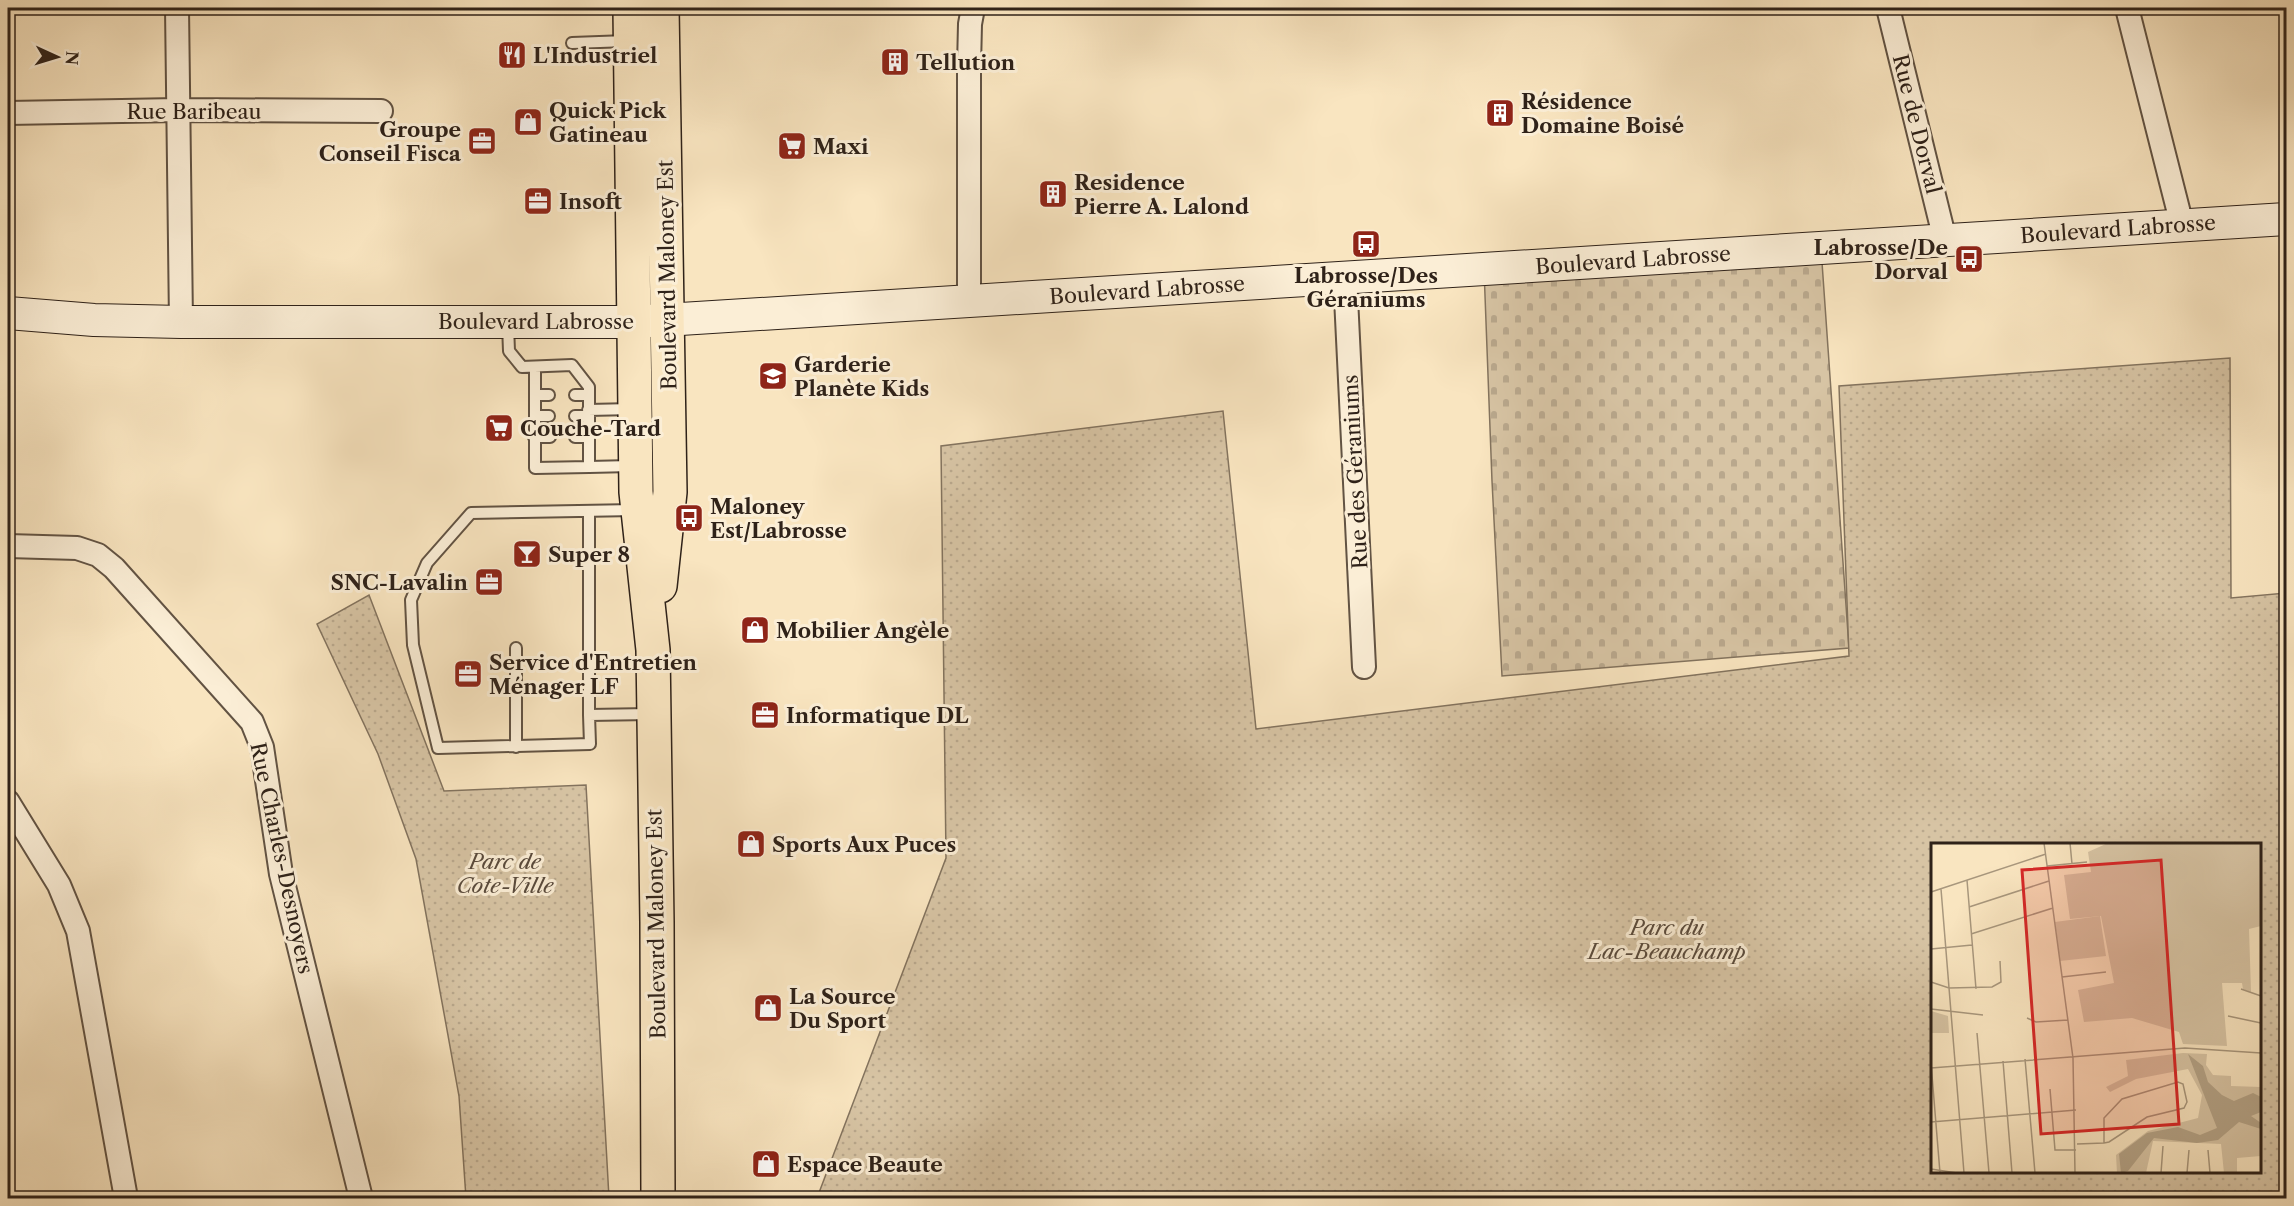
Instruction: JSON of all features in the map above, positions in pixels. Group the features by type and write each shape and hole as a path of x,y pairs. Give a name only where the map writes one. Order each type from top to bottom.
{"main road":[{"name":"Boulevard Maloney Est","path":"630,8 635,466 653,650 658,1198"},
{"name":"Boulevard Maloney Est","path":"653,650 670,492 662,8"},
{"name":"Boulevard Labrosse","path":"8,313 94,320 181,322 633,322 2286,219"}],"street":[{"path":"177,8 181,322"},
{"path":"969,301 969,66 970,24 973,8"},
{"name":"Rue de Dorval","path":"1888,8 1945,240"},
{"path":"2127,8 2182,225"},
{"name":"Rue Baribeau","path":"8,113 178,110 381,111"},
{"name":"Rue des Géraniums","path":"1345,278 1364,668"},
{"name":"Rue Charles-Desnoyers","path":"8,546 77,548 98,555 114,568 252,722 262,747 281,874 361,1198"},
{"path":"8,802 59,885 78,931 126,1198"}],"lane":[{"path":"572,43 630,41"},
{"path":"508,322 509,351 522,367 572,365 589,387 589,467"},
{"path":"535,367 535,468 635,466"},
{"path":"535,395 549,395"},
{"path":"575,395 589,395"},
{"path":"575,416 635,409"},
{"path":"535,416 549,416"},
{"path":"534,437 549,437"},
{"path":"575,437 589,437"},
{"path":"589,511 590,744 438,748 413,645 411,600 427,563 471,513 638,510"},
{"path":"516,648 516,747"},
{"path":"589,715 654,714"}],"green space":[{"path":"1821,248 1849,648 1502,676 1484,269"},
{"name":"Parc du Lac-Beauchamp","path":"2230,358 2231,598 2286,593 2286,1198 817,1198 946,858 941,446 1223,411 1256,729 1849,656 1839,386"},
{"name":"Parc de Cote-Ville","path":"369,595 444,791 586,785 609,1198 466,1198 459,1096 416,859 378,754 317,624"}],"place":[{"name":"L'Industriel","path":"512,55"},
{"name":"Tellution","path":"895,62"},
{"name":"Résidence Domaine Boisé","path":"1500,113"},
{"name":"Quick Pick Gatineau","path":"528,122"},
{"name":"Groupe Conseil Fisca","path":"482,141"},
{"name":"Maxi","path":"792,146"},
{"name":"Residence Pierre A. Lalond","path":"1053,194"},
{"name":"Insoft","path":"538,201"},
{"name":"Labrosse/Des Géraniums","path":"1366,244"},
{"name":"Labrosse/De Dorval","path":"1969,259"},
{"name":"Garderie Planète Kids","path":"773,376"},
{"name":"Couche-Tard","path":"499,428"},
{"name":"Maloney Est/Labrosse","path":"689,518"},
{"name":"Super 8","path":"527,554"},
{"name":"SNC-Lavalin","path":"489,582"},
{"name":"Mobilier Angèle","path":"755,630"},
{"name":"Service d'Entretien Ménager LF","path":"468,674"},
{"name":"Informatique DL","path":"765,715"},
{"name":"Sports Aux Puces","path":"751,844"},
{"name":"La Source Du Sport","path":"768,1008"},
{"name":"Espace Beaute","path":"766,1164"}]}
